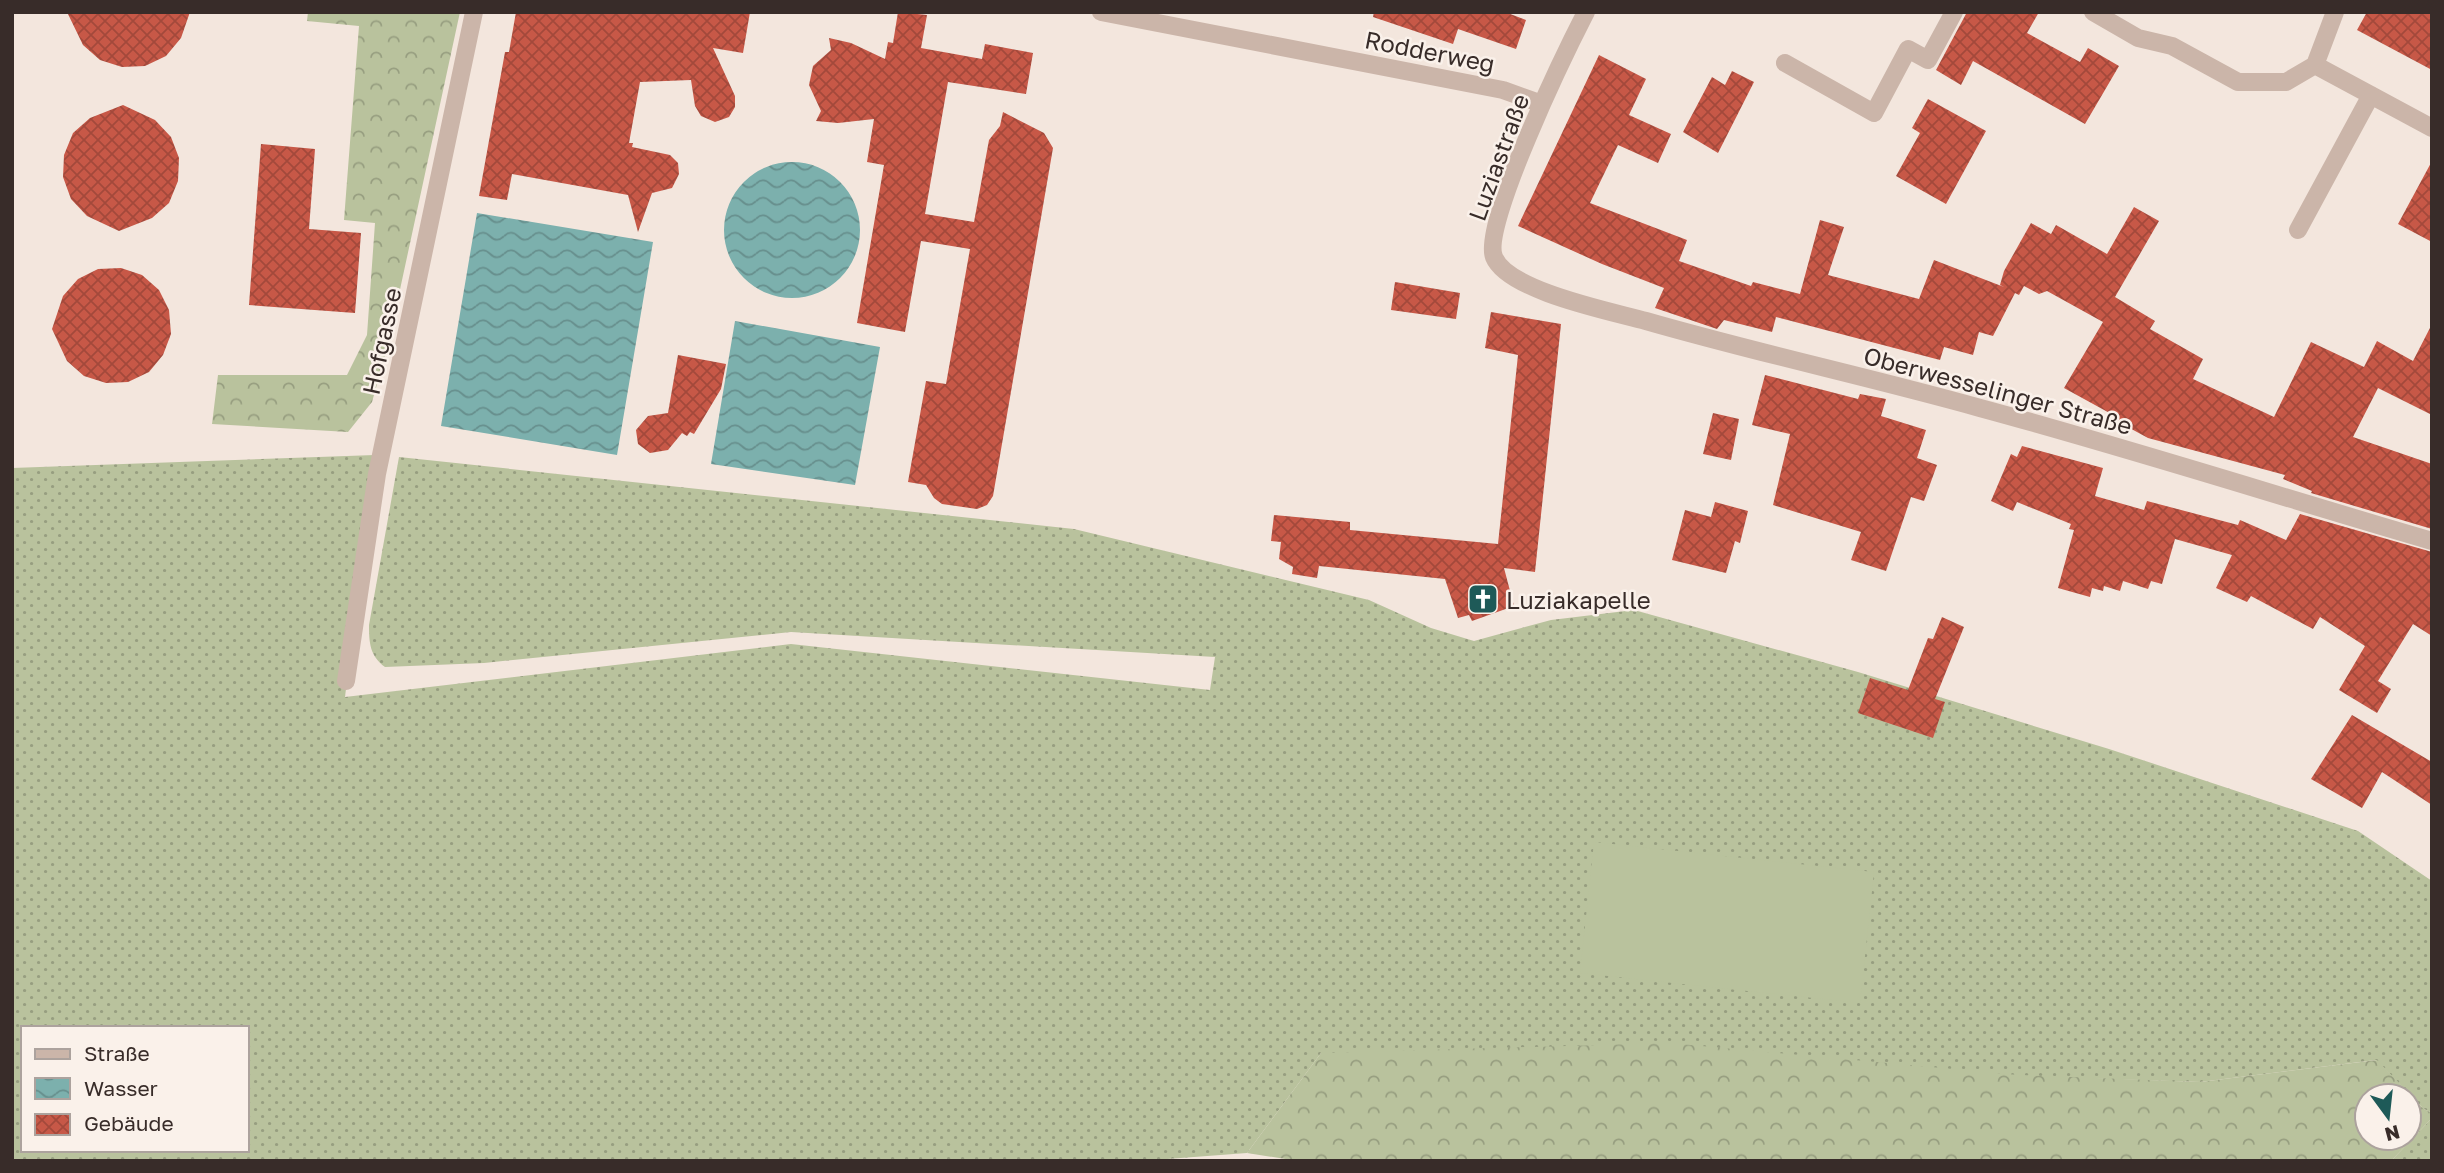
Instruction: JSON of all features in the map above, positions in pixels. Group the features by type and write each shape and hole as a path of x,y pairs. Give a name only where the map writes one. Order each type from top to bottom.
{"street":[{"name":"Hofgasse","path":"346,681 377,474 474,12"},
{"name":"Rodderweg","path":"1101,12 1503,90 1542,104"},
{"name":"Luziastraße","path":"1550,294 1507,276 1492,255 1495,228 1542,104 1586,12"},
{"path":"1785,62 1874,113 1908,49 1928,60 1954,12"},
{"path":"2093,12 2138,37 2172,47 2238,82 2286,82 2315,65 2335,12"},
{"path":"2315,65 2432,128"},
{"path":"2298,230 2371,95"},
{"name":"Oberwesselinger Straße","path":"1550,294 1701,337 1980,407 2432,541"}],"green space":[{"path":"308,12 460,12 388,345 372,402 348,432 212,424 218,375 347,375 367,335 375,223 344,220 359,26 307,21"},
{"path":"375,455 345,697 791,644 1210,690 1215,657 791,632 484,663 385,667 371,649 369,625 399,457 1074,529 1369,600 1431,628 1474,641 1551,620 1634,610 1858,672 2109,749 2358,831 2432,881 2432,1113 2423,1108 2423,1082 2398,1082 2376,1060 2200,1082 1321,1053 1247,1153 1141,1161 12,1161 12,468"},
{"path":"1594,842 1874,872 1860,1003 1580,973"},
{"path":"1669,1043 2018,1075 2200,1082 2377,1060 2398,1082 2353,1082 2353,1152 2400,1152 2391,1161 1298,1161 1247,1153 1321,1053"},
{"path":"2423,1108 2432,1113 2432,1118 2423,1127"},
{"path":"2432,1118 2432,1161 2391,1161 2400,1152 2423,1152 2423,1127"}],"water":[{"path":"792,162 818,167 840,182 855,204 860,230 855,256 840,278 818,293 792,298 766,293 744,278 729,256 724,230 729,204 744,182 766,167"},
{"path":"477,213 653,242 617,455 441,426"},
{"path":"735,321 880,347 855,485 711,464"}],"building":[{"path":"67,12 190,12 181,38 166,56 145,66 122,67 100,60 83,45"},
{"path":"516,12 750,12 743,53 713,48 735,96 735,107 729,117 715,122 701,116 695,106 691,80 640,82 629,143 633,143 632,147 670,155 678,163 679,174 672,188 652,193 638,232 628,195 512,174 507,200 479,196 505,52 509,52"},
{"path":"898,12 927,15 921,48 982,59 985,44 1033,53 1026,94 948,82 925,214 974,222 989,140 1000,126 1003,112 1044,133 1053,148 993,496 987,505 977,509 942,504 934,498 926,485 908,482 926,381 946,384 970,249 921,241 905,332 857,323 884,165 867,162 874,119 838,123 816,121 821,111 809,85 813,66 831,50 829,38 851,43 885,59 888,42 893,43"},
{"path":"1374,12 1505,12 1526,20 1516,49 1458,29 1453,44 1373,17"},
{"path":"1967,12 2039,12 2027,33 2080,62 2088,48 2119,66 2085,124 1973,61 1961,85 1936,70"},
{"path":"2367,12 2432,12 2432,70 2357,30"},
{"path":"1599,55 1646,79 1629,115 1671,134 1658,163 1618,145 1590,203 1687,240 1679,261 1751,286 1753,282 1800,294 1820,220 1844,227 1828,275 1919,299 1934,260 2004,287 2000,285 2004,271 2031,223 2051,234 2056,225 2107,254 2134,207 2159,221 2115,297 2155,321 2150,329 2203,359 2193,379 2274,417 2311,342 2364,367 2377,341 2413,361 2432,324 2432,415 2378,388 2353,437 2432,464 2432,529 2311,493 2312,491 2283,479 2285,475 2148,438 2113,419 2115,416 2064,388 2103,322 2047,291 2039,294 2024,286 2019,295 2015,293 1993,336 1979,332 1973,355 1944,347 1940,360 1776,317 1772,332 1724,320 1717,329 1655,308 1664,288 1602,264 1518,226"},
{"path":"1732,71 1754,82 1718,153 1683,132 1712,77 1725,85"},
{"path":"1928,99 1986,131 1946,204 1896,176 1920,133 1912,128"},
{"path":"123,105 155,120 171,137 179,158 178,181 169,203 152,218 119,231 87,216 71,199 63,177 64,155 73,133 90,118"},
{"path":"261,144 315,149 309,229 361,233 355,313 249,305"},
{"path":"2432,161 2432,242 2398,224"},
{"path":"121,268 142,275 159,290 169,310 171,334 163,355 149,372 128,382 106,383 84,376 67,361 52,329 63,296 78,279 98,269"},
{"path":"1395,282 1460,293 1456,319 1391,310"},
{"path":"1491,312 1561,324 1535,572 1504,568 1514,606 1472,621 1469,615 1458,618 1445,579 1319,566 1317,578 1292,574 1293,567 1279,559 1281,542 1271,541 1274,515 1350,522 1350,530 1498,544 1518,355 1485,348"},
{"path":"678,355 726,364 721,389 694,434 690,432 687,436 682,433 668,450 650,453 638,444 636,430 648,416 668,413"},
{"path":"1765,375 1858,399 1860,394 1886,399 1881,416 1926,430 1917,458 1937,465 1924,501 1911,497 1886,571 1851,560 1861,532 1773,505 1790,434 1752,425"},
{"path":"1713,413 1739,419 1731,460 1703,454"},
{"path":"2022,446 2103,468 2095,496 2144,510 2147,501 2238,525 2240,520 2286,540 2300,514 2432,552 2432,636 2413,624 2378,681 2391,689 2377,713 2339,690 2365,646 2320,617 2313,629 2251,596 2247,602 2216,588 2232,555 2175,539 2162,584 2151,581 2148,589 2123,581 2120,591 2104,586 2103,591 2092,588 2090,597 2058,588 2074,530 2069,529 2071,524 2017,502 2013,511 1991,501 2011,454 2017,457"},
{"path":"1715,502 1748,511 1740,543 1735,541 1726,573 1672,560 1685,510 1711,517"},
{"path":"1942,617 1964,627 1935,699 1945,702 1933,738 1858,713 1870,678 1908,690 1928,638 1933,639"},
{"path":"2352,715 2432,762 2432,805 2382,772 2362,808 2311,779"}],"place":[{"name":"Luziakapelle","path":"1483,599"}]}
